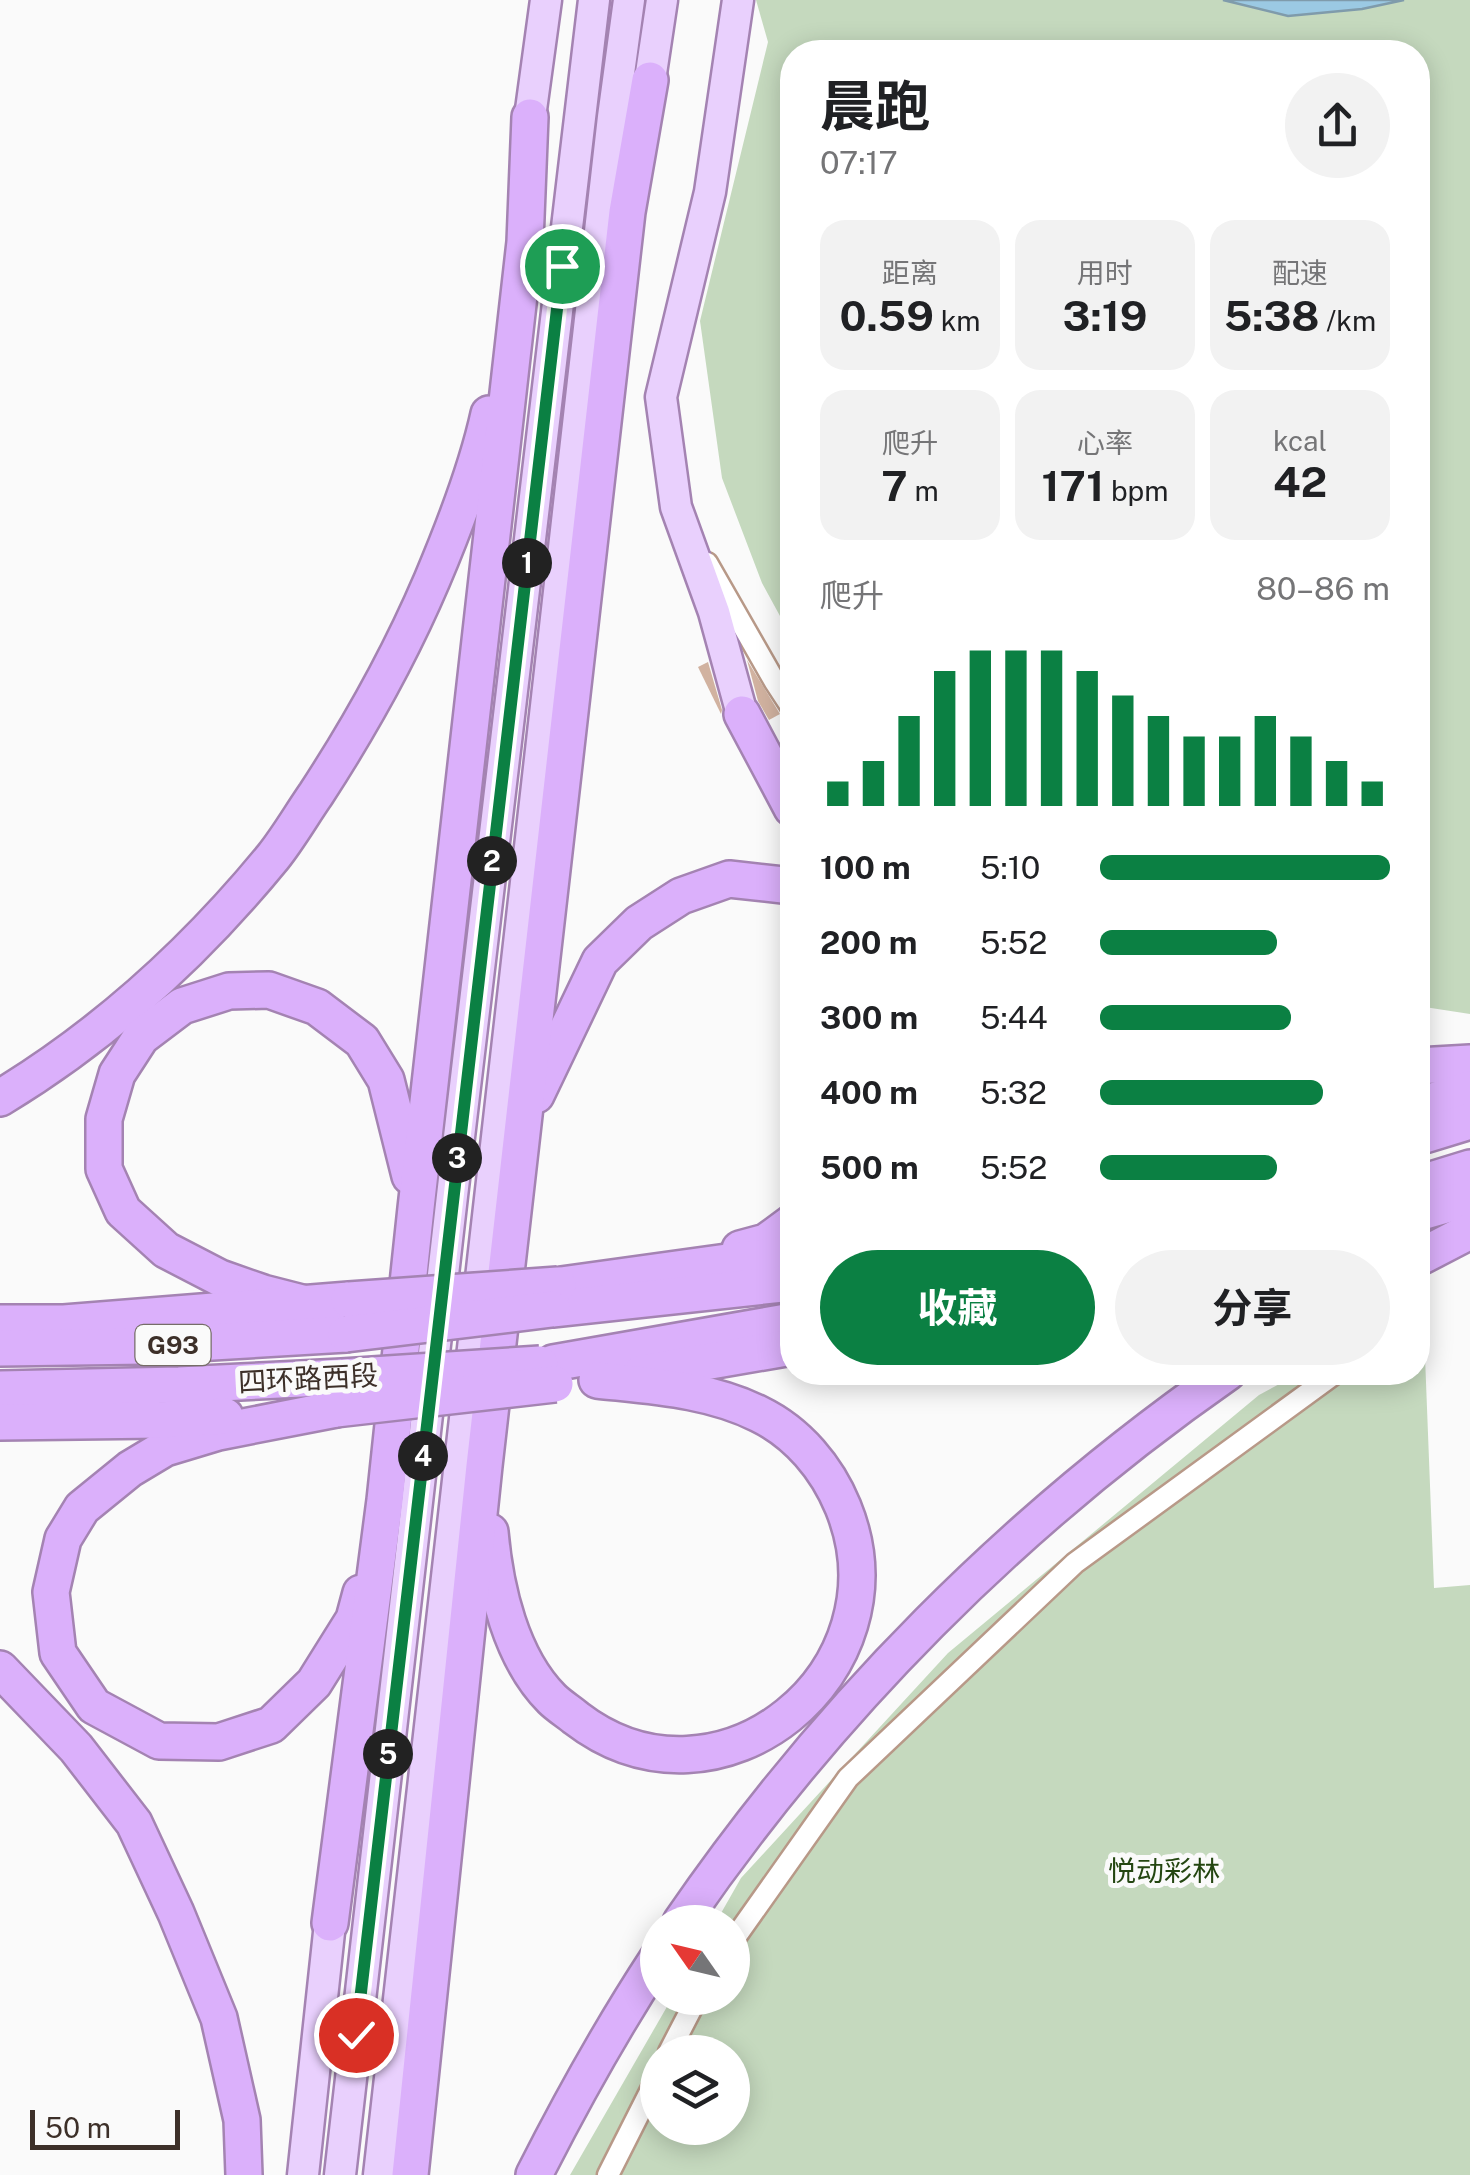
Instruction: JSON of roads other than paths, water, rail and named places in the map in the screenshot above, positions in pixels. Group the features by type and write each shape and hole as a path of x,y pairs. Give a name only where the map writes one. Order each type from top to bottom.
{"highway":[{"path":"410,2175 484,1466 627,212 650,80"},
{"path":"330,1923 385,1500 526,242 530,117"},
{"path":"0,1098 37,1076 117,1016 192,947 275,855 349,744 407,640 449,540 486,428 526,242"},
{"path":"742,714 780,785"},
{"path":"525,1119 600,961 638,923 681,896 730,880 780,885"},
{"path":"348,1317 220,1278 166,1250 123,1211 104,1168 104,1120 117,1074 141,1037 182,1006 229,991 270,990 318,1007 362,1041 386,1080 416,1208"},
{"path":"1430,1065 1470,1063"},
{"path":"1430,1102 1470,1089"},
{"path":"1430,1133 1470,1121"},
{"path":"1430,1180 1470,1168"},
{"path":"1430,1210 1470,1198"},
{"path":"555,1297 766,1242 780,1232"},
{"path":"1430,1252 1470,1232"},
{"path":"663,1271 780,1255"},
{"name":"四环路西段","path":"0,1348 145,1346 348,1317 555,1297 780,1283"},
{"path":"0,1323 64,1323 302,1303"},
{"name":"四环路西段","path":"0,1389 180,1385 339,1393 554,1374 780,1324"},
{"path":"597,1380 780,1349"},
{"path":"484,1466 490,1540 510,1628 527,1666 552,1699 592,1730 630,1748 672,1754 710,1751 756,1738 798,1708 824,1679 846,1640 856,1597 858,1561 851,1526 836,1490 816,1459 787,1431 758,1413 692,1391 554,1374"},
{"path":"693,1905 724,1859 844,1712 918,1633 1003,1551 1104,1463 1210,1385"},
{"path":"339,1393 165,1448 130,1469 82,1508 63,1539 51,1592 58,1654 94,1706 159,1741 219,1742 271,1725 314,1683 354,1620 385,1500"},
{"path":"0,1422 160,1420 339,1393"},
{"path":"0,1669 76,1748 134,1823 219,2018 242,2120 244,2175"},
{"path":"534,2175 617,2019 640,1985"}],"main road":[{"path":"530,117 546,0"},
{"path":"340,2175 594,0"},
{"path":"379,2175 629,0"},
{"path":"650,80 662,0"},
{"path":"738,0 710,192 661,398 676,507 714,612 742,714"},
{"path":"304,2175 330,1923"}],"street":[{"path":"676,507 780,690"},
{"path":"750,1917 848,1778 1075,1563 1319,1385"},
{"path":"608,2175 640,2112"}],"water":[{"path":"1223,0 1404,0 1362,9 1288,16"}],"park label":[{"name":"悦动彩林","path":"1164,1870"}]}
